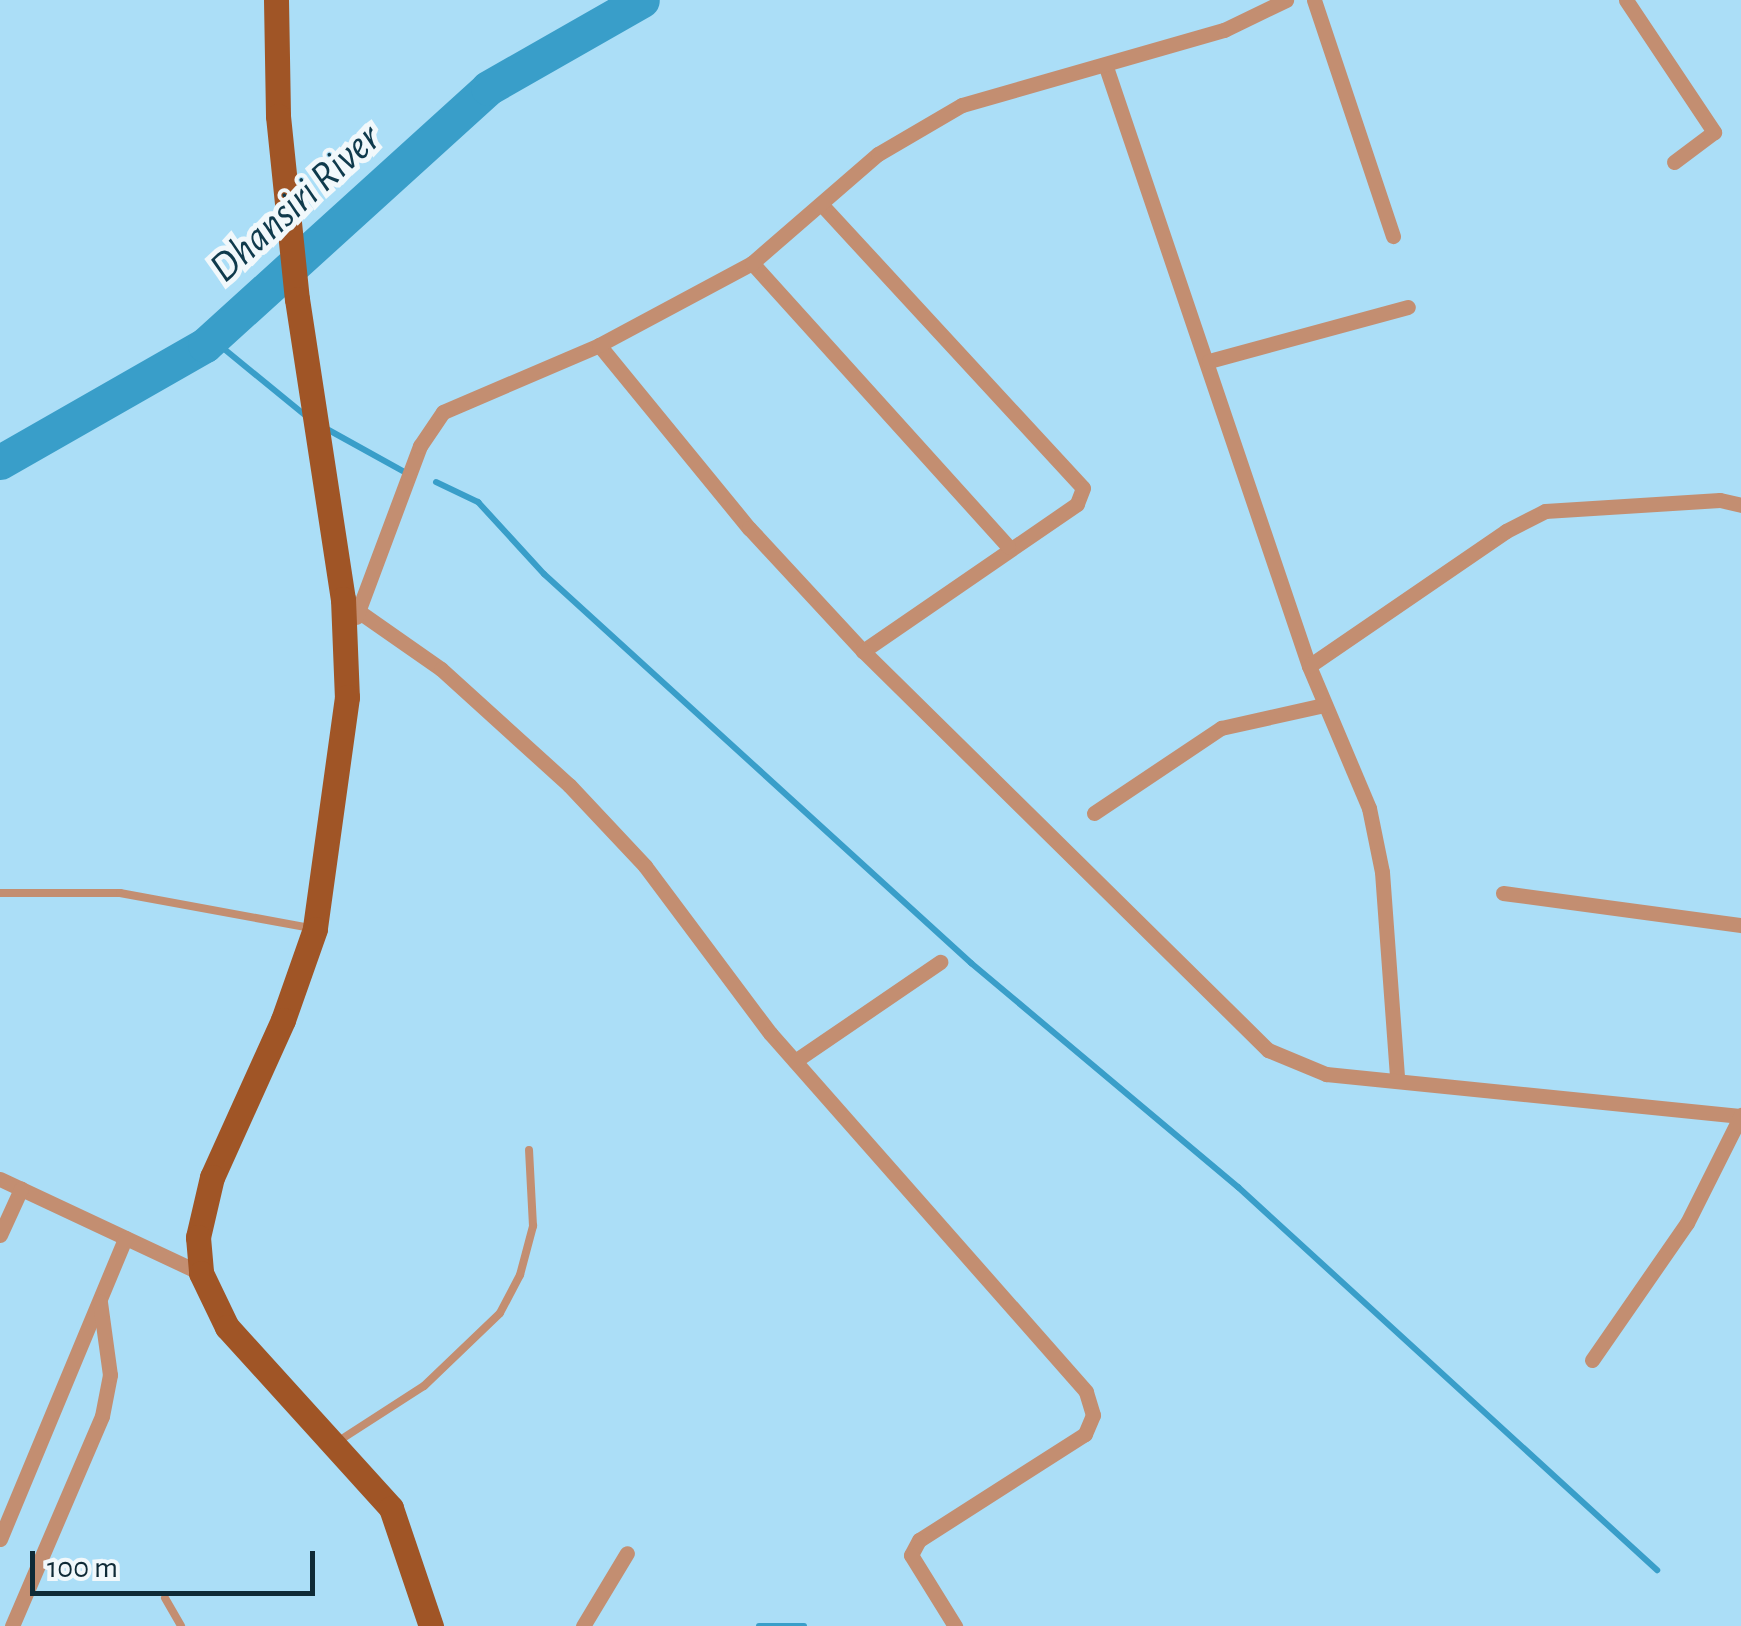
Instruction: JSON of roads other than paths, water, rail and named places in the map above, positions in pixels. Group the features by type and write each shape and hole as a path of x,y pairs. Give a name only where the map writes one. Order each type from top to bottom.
{"main road":[{"path":"276,0 278,116 306,370 338,561 346,639 342,759 315,929 201,1209 201,1274 226,1327 337,1442 391,1508 431,1626"}],"street":[{"path":"346,639 420,446 442,412 599,345 752,263 878,154 962,105 1106,67 1224,30 1286,0"},
{"path":"1314,0 1393,236"},
{"path":"1626,0 1714,132 1674,162"},
{"path":"1106,67 1209,361 1309,666 1378,840 1397,1076"},
{"path":"821,204 1079,480 1083,496 1077,504 1008,546 863,651"},
{"path":"752,263 1008,546"},
{"path":"1209,361 1408,307"},
{"path":"599,345 748,528 863,651 1268,1050 1326,1074 1397,1076 1741,1115 1687,1223 1592,1360"},
{"path":"1309,666 1506,530 1546,512 1720,500 1741,505"},
{"path":"358,611 441,669 569,785 645,866 794,1060 1091,1403 1084,1434 919,1540 910,1555 914,1569 955,1626"},
{"path":"1094,813 1221,728 1324,705"},
{"path":"1503,894 1741,925"},
{"path":"794,1060 940,962"},
{"path":"0,1179 201,1274"},
{"path":"0,1235 21,1189"},
{"path":"0,1538 125,1238"},
{"path":"12,1626 102,1416 110,1375 100,1302"},
{"path":"583,1626 627,1553"}],"lane":[{"path":"0,893 120,894 315,929"},
{"path":"337,1442 424,1386 500,1313 520,1275 533,1226 530,1150"},
{"path":"165,1598 181,1626"}],"waterway":[{"name":"Dhansiri River","path":"0,462 205,345 488,88 642,0"},
{"path":"212,339 306,416"},
{"path":"325,428 403,471"},
{"path":"436,482 478,502 544,574 971,963 1238,1187 1657,1570"},
{"path":"759,1626 804,1626"}]}
